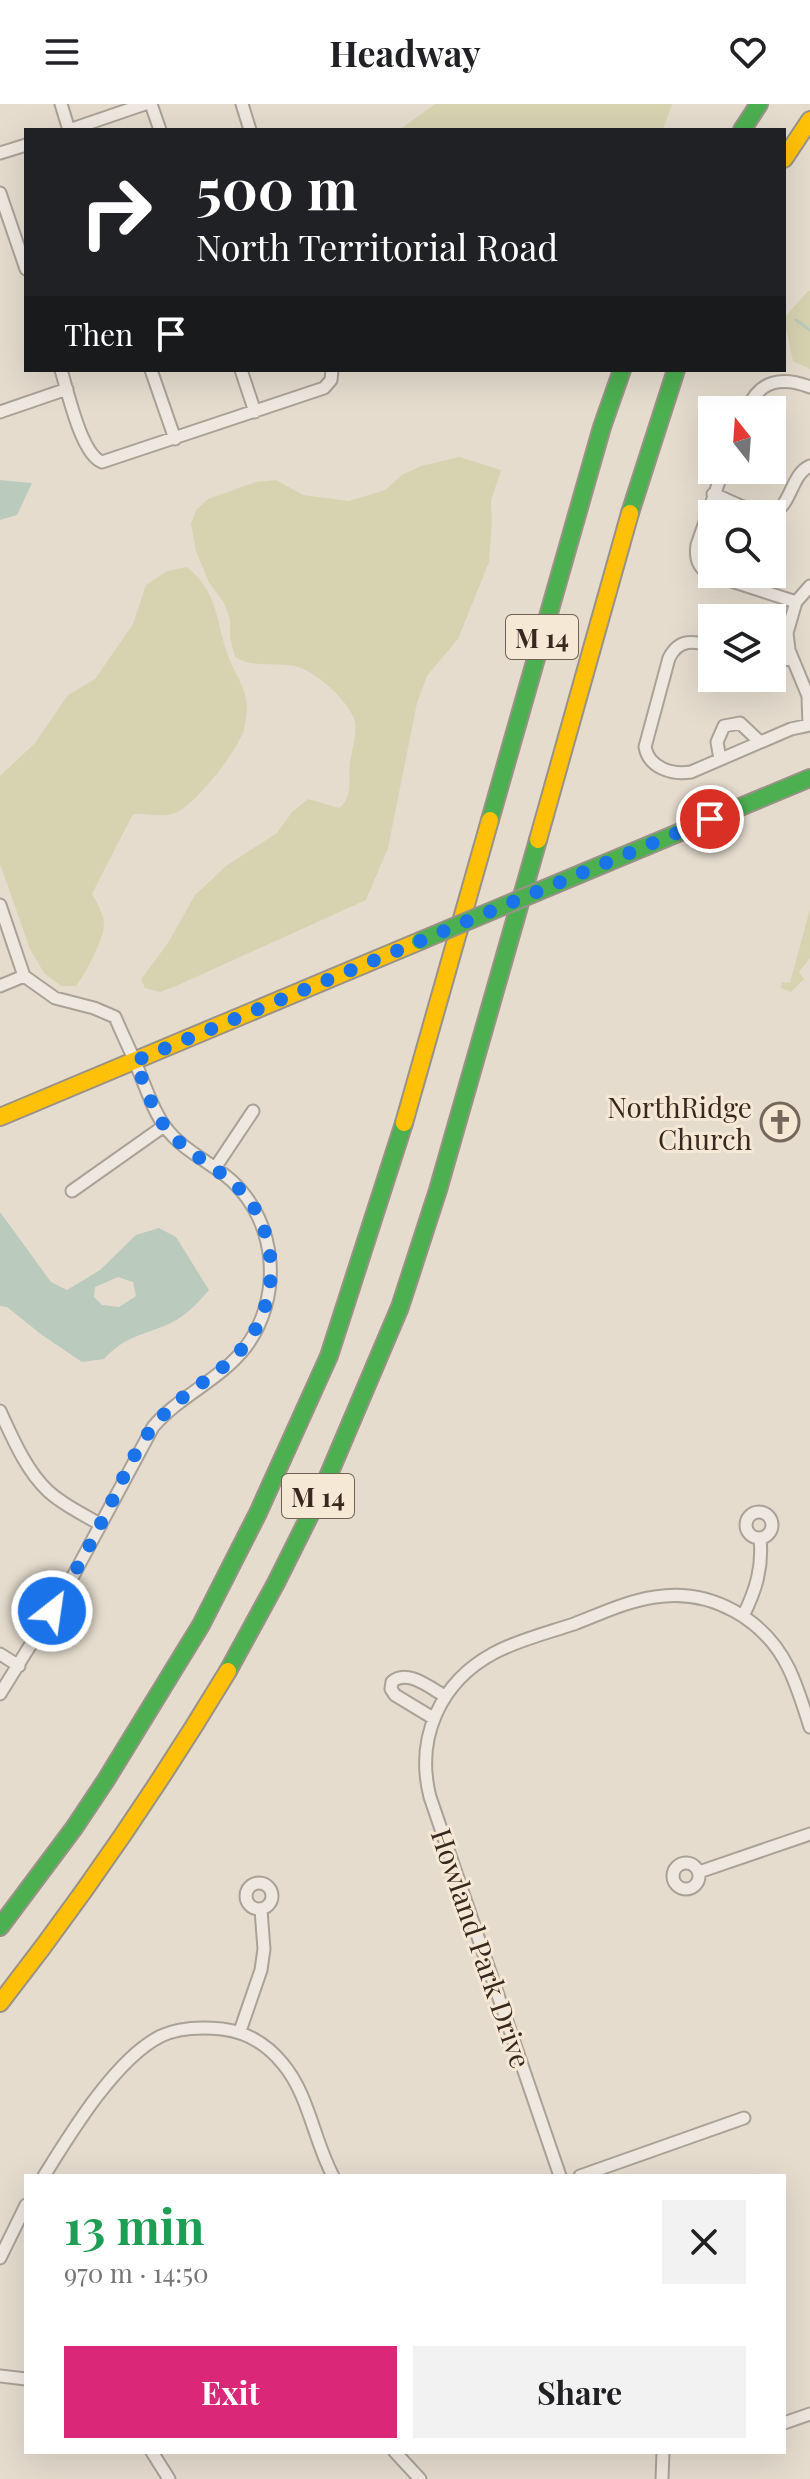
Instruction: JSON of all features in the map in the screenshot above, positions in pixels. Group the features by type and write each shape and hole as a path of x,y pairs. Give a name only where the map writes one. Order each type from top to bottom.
{"main road":[{"path":"743,128 759,104"},
{"path":"786,156 810,120"},
{"name":"M 14","path":"0,1927 106,1780 201,1625 258,1513 329,1356 395,1153 589,472 621,372"},
{"name":"M 14","path":"0,2003 98,1877 214,1698 328,1477 394,1321 428,1224 495,997 521,893 645,458 675,372"},
{"path":"0,1117 810,778"}],"street":[{"path":"61,104 68,128"},
{"path":"75,128 148,104 159,128"},
{"path":"242,104 249,128"},
{"path":"0,153 24,146"},
{"path":"0,193 24,263"},
{"path":"62,372 88,450 97,461 107,462 324,388 332,375"},
{"path":"152,372 175,439"},
{"path":"242,372 255,412"},
{"path":"754,396 757,391 776,381 793,381 810,387"},
{"path":"0,412 67,389"},
{"path":"713,494 762,513 772,512 785,504 798,474 810,466"},
{"path":"717,484 696,553 700,567 710,574 796,602"},
{"path":"698,644 687,642 673,650 645,747 646,755 655,765 680,773 691,772 791,729 810,725 808,696 792,658 787,633 796,602 810,586"},
{"path":"786,659 792,658"},
{"path":"720,759 717,742 724,726 740,723 760,742"},
{"path":"0,905 24,976 55,998 115,1017 164,1126 183,1146 215,1168 246,1196 265,1233 271,1274 263,1313 252,1337 237,1356 153,1427 101,1525 0,1694"},
{"path":"0,986 24,976"},
{"path":"215,1168 253,1111"},
{"path":"72,1191 164,1126"},
{"path":"0,1411 38,1480 61,1501 101,1525"},
{"path":"743,1616 759,1580 760,1538"},
{"name":"Howland Park Drive","path":"559,2174 430,1797 425,1757 433,1718 445,1696 466,1672 496,1652 644,1599 669,1595 695,1597 721,1604 757,1626 779,1651 810,1727"},
{"path":"0,1654 19,1666"},
{"path":"433,1718 395,1695 391,1689 392,1682 400,1676 407,1676 445,1696"},
{"path":"699,1872 810,1834"},
{"path":"240,2031 261,1970 264,1949 261,1910"},
{"path":"45,2174 104,2089 141,2051 161,2036 182,2029 208,2028 240,2031 265,2046 294,2079 332,2174"},
{"path":"586,2174 744,2118"},
{"path":"0,2258 24,2209"},
{"path":"0,2376 24,2379"},
{"path":"786,2422 810,2414"},
{"path":"153,2454 169,2479"},
{"path":"397,2454 420,2479"},
{"path":"662,2479 663,2454"}],"shaded area":[{"path":"435,104 672,104 664,128 402,128"},
{"path":"810,291 810,369 793,361 786,316"},
{"path":"459,457 501,470 491,501 489,562 458,639 427,676 417,703 388,848 366,900 176,986 160,992 145,988 141,979 168,943 195,895 226,866 277,833 292,812 308,799 339,808 349,793 355,734 351,712 332,689 301,668 251,663 235,657 230,638 230,619 223,601 209,583 196,551 191,524 196,510 208,499 256,482 276,480 303,495 349,501 385,490 402,475 421,466"},
{"path":"0,480 32,483 17,515 0,520"},
{"path":"187,567 210,596 227,653 245,693 247,710 244,729 234,750 215,776 184,808 165,815 133,814 92,894 104,921 97,948 76,986 61,986 44,973 30,949 0,864 0,776 35,743 68,695 95,679 133,624 146,585 167,571"},
{"path":"810,909 810,958 799,972 804,979 791,992 781,988 782,982 790,983"},
{"path":"0,1212 51,1282 67,1290 100,1270 136,1235 159,1228 176,1237 209,1290 177,1320 125,1342 104,1359 82,1362 7,1307 0,1306","holes":["118,1277 133,1282 136,1296 119,1307 102,1305 94,1297 95,1287"]}],"waterway":[{"path":"796,320 810,330"}],"traffic: fast":[{"path":"743,128 759,104"},
{"path":"490,820 602,427 621,372"},
{"path":"630,513 675,372"},
{"path":"556,884 810,778"},
{"path":"228,1671 321,1493 400,1307 438,1190 538,840"},
{"path":"420,941 556,884"},
{"path":"0,1927 106,1780 201,1625 258,1513 329,1356 404,1123"}],"traffic: slow":[{"path":"786,156 810,120"},
{"path":"538,840 630,513"},
{"path":"404,1123 490,820"},
{"path":"0,1117 420,941"},
{"path":"0,2003 119,1841 228,1671"}],"place":[{"name":"NorthRidge Church","path":"780,1122"}],"route":[{"path":"52,1611 101,1525 144,1439 160,1419 227,1366 244,1348 263,1313 270,1285 269,1248 257,1212 231,1180 183,1146 168,1131 154,1109 135,1061 710,819"}]}
